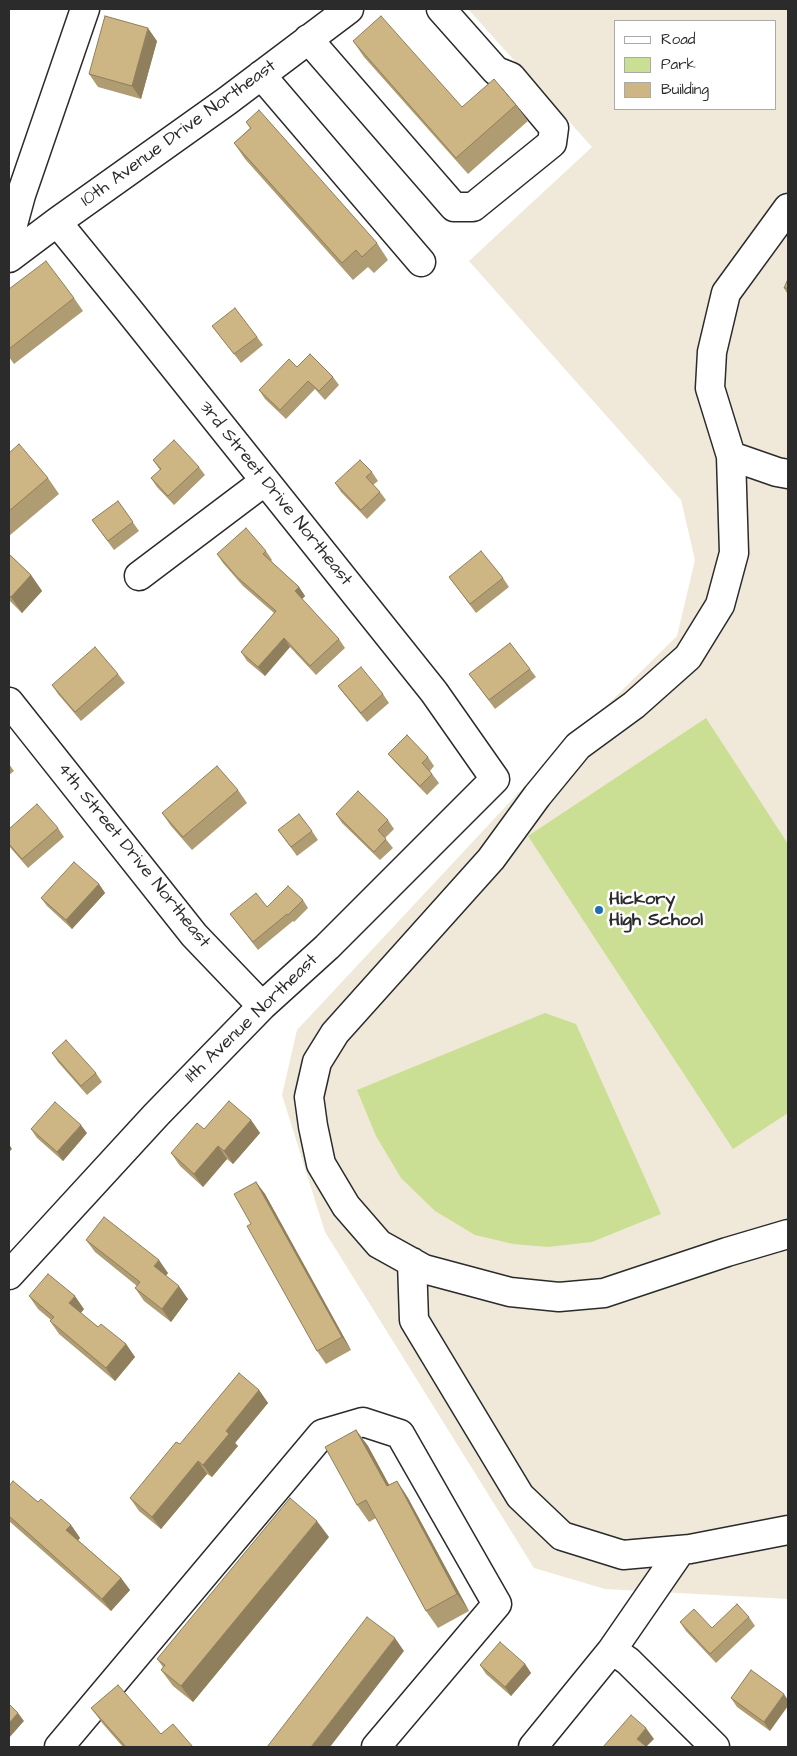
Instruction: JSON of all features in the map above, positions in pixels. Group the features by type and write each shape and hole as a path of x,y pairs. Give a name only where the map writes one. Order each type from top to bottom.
{"street":[{"path":"9,239 21,195 85,9"},
{"name":"10th Avenue Drive Northeast","path":"9,258 56,222 261,75 348,9"},
{"path":"308,39 454,207 473,207 552,142 554,128 511,77 496,71 440,9"},
{"path":"261,75 421,262"},
{"path":"788,208 726,293 712,352 710,388 731,456 734,553 720,605 688,657 634,705 578,746 537,796 491,859 334,1033 318,1062 309,1097 313,1126 322,1164 346,1206 379,1244 424,1269 510,1292 559,1297 604,1293 788,1234"},
{"name":"3rd Street Drive Northeast","path":"56,222 434,692 488,770"},
{"path":"731,456 776,472 788,474"},
{"path":"139,576 265,481"},
{"name":"4th Street Drive Northeast","path":"9,702 194,935 262,1006"},
{"name":"11th Avenue Northeast","path":"9,1275 156,1115 262,1006 327,947 495,779 488,770"},
{"path":"412,1262 414,1320 520,1496 562,1536 622,1555 681,1550 788,1530"},
{"path":"61,1746 322,1434 362,1422 400,1434 497,1604 376,1747"},
{"path":"533,1747 615,1652 681,1550"},
{"path":"615,1652 628,1661 715,1747"}],"shaded area":[{"name":"Hickory High School","path":"468,9 788,9 788,1599 605,1589 534,1568 325,1232 282,1095 297,1030 522,789 677,636 695,560 681,500 469,261 592,147"}],"green space":[{"path":"706,718 788,844 788,1113 733,1149 528,836"},
{"path":"545,1013 576,1024 661,1214 592,1242 548,1247 513,1244 475,1235 435,1211 401,1178 376,1136 357,1090"}],"building":[{"path":"105,16 148,28 132,86 89,74"},
{"path":"381,16 462,107 494,79 516,105 456,158 353,41"},
{"path":"259,110 377,243 362,257 356,250 342,263 234,143 251,128 246,122"},
{"path":"46,261 74,298 9,349 9,289"},
{"path":"788,279 788,288 784,288"},
{"path":"235,308 257,337 234,354 212,326"},
{"path":"310,354 333,377 319,391 308,381 280,410 259,390 289,359 297,367"},
{"path":"174,440 199,467 168,496 151,478 161,469 153,460"},
{"path":"19,444 48,478 9,511 9,453"},
{"path":"360,460 372,472 366,477 380,492 361,510 335,483"},
{"path":"118,501 133,522 108,541 92,520"},
{"path":"246,528 266,551 263,554 299,587 295,591 339,639 310,666 284,638 258,667 241,652 276,611 237,577 217,554"},
{"path":"481,551 503,578 470,604 449,577"},
{"path":"9,554 31,575 11,597 9,595"},
{"path":"510,643 530,669 489,700 469,674"},
{"path":"95,647 118,674 75,712 52,685"},
{"path":"361,667 383,694 361,713 338,686"},
{"path":"407,735 428,757 422,763 432,774 420,786 388,754"},
{"path":"217,766 238,790 183,837 162,813"},
{"path":"358,791 388,820 378,830 386,839 374,852 336,814"},
{"path":"37,804 58,828 22,859 9,844 9,829"},
{"path":"299,814 312,831 291,847 278,830"},
{"path":"74,862 99,884 66,920 41,898"},
{"path":"288,886 303,900 288,915 253,942 230,914 256,893 267,907"},
{"path":"66,1040 96,1073 81,1086 52,1053"},
{"path":"229,1101 251,1120 224,1151 218,1146 194,1174 171,1153 197,1123 204,1129"},
{"path":"55,1102 81,1125 57,1152 31,1129"},
{"path":"256,1182 342,1337 317,1351 247,1226 251,1224 234,1194"},
{"path":"104,1217 159,1260 154,1266 179,1286 162,1309 135,1288 140,1282 86,1240"},
{"path":"48,1274 75,1296 69,1303 98,1327 101,1324 126,1344 106,1368 50,1321 54,1317 29,1296"},
{"path":"239,1373 259,1390 226,1431 229,1434 203,1465 198,1461 152,1517 130,1498 176,1442 180,1444"},
{"path":"356,1430 387,1486 397,1481 457,1594 426,1611 366,1500 357,1505 325,1447"},
{"path":"13,1481 38,1502 41,1499 71,1525 66,1530 121,1578 102,1599 9,1516 9,1486"},
{"path":"290,1498 317,1521 181,1686 161,1670 165,1665 157,1659"},
{"path":"737,1604 749,1617 710,1654 680,1622 694,1609 712,1628"},
{"path":"367,1617 395,1638 311,1747 267,1747"},
{"path":"500,1642 525,1664 505,1687 480,1665"},
{"path":"751,1670 784,1694 764,1722 731,1698"},
{"path":"118,1685 161,1734 173,1724 193,1747 126,1747 91,1708"},
{"path":"9,1704 18,1713 9,1723"},
{"path":"631,1715 646,1728 637,1739 647,1747 603,1747"}],"place":[{"name":"Hickory High School","path":"599,910"}]}
